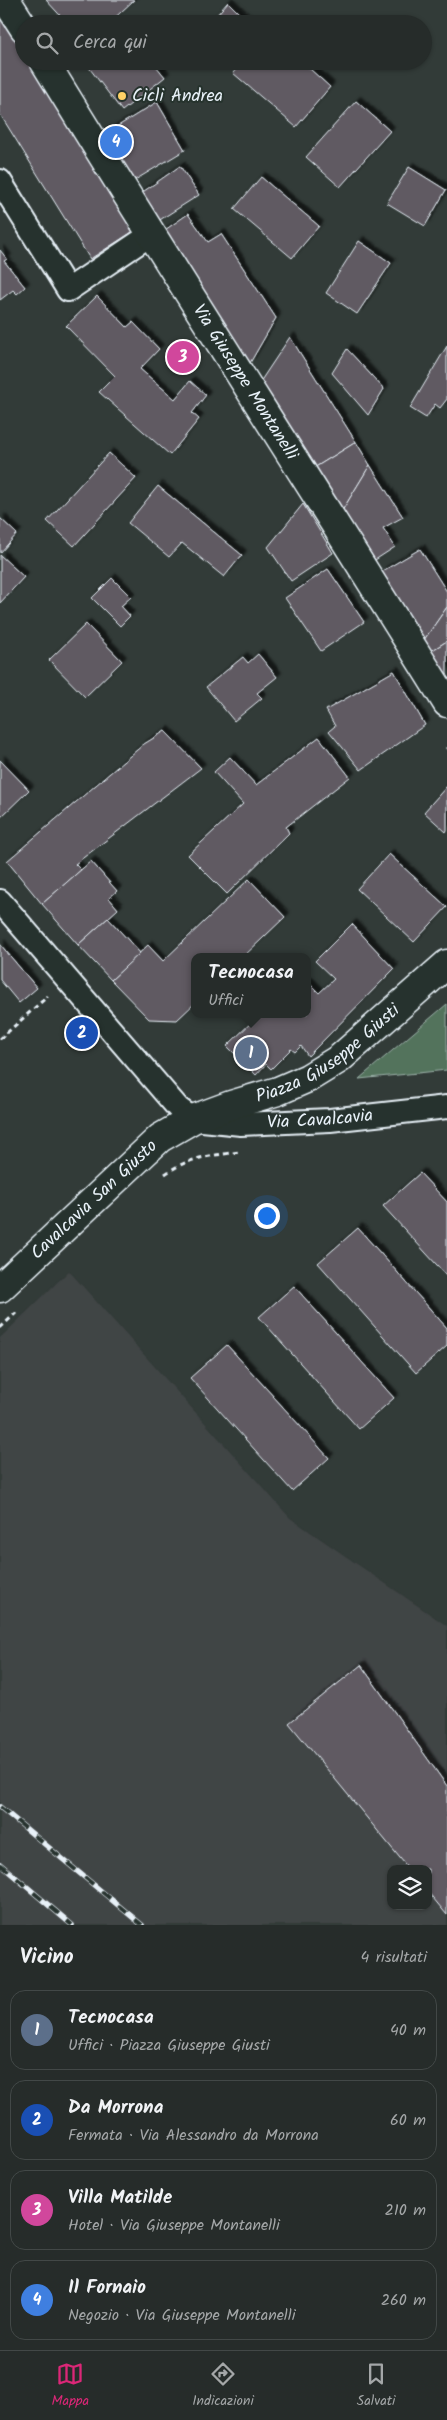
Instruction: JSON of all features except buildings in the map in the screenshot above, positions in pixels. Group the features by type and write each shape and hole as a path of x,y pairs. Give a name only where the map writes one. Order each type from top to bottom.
{"street":[{"path":"6,0 16,15"},
{"name":"Via Giuseppe Montanelli","path":"49,70 150,235 251,390 447,703"},
{"path":"0,181 68,290 150,235"},
{"path":"0,901 162,1091 178,1108 193,1119"},
{"name":"Piazza Giuseppe Giusti","path":"193,1119 278,1091 316,1074 339,1059 447,964"},
{"name":"Via Cavalcavia","path":"193,1119 241,1124 330,1120 447,1107"},
{"name":"Cavalcavia San Giusto","path":"0,1288 160,1138 193,1119"}],"path":[{"path":"0,1039 50,994"},
{"path":"160,1179 190,1160 202,1156 251,1150"},
{"path":"0,1328 21,1308"}],"shaded area":[{"path":"69,1271 290,1518 447,1626 447,1925 0,1925 0,1338"}],"green space":[{"path":"447,1004 447,1070 359,1079"}],"railway":[{"path":"0,1807 142,1925"},
{"path":"0,1864 72,1925"}],"place":[{"name":"Cicli Andrea","path":"122,96"},
{"name":"Il Fornaio","path":"116,142"},
{"name":"Villa Matilde","path":"183,357"},
{"name":"Da Morrona","path":"82,1033"},
{"name":"Tecnocasa","path":"251,1053"}]}
